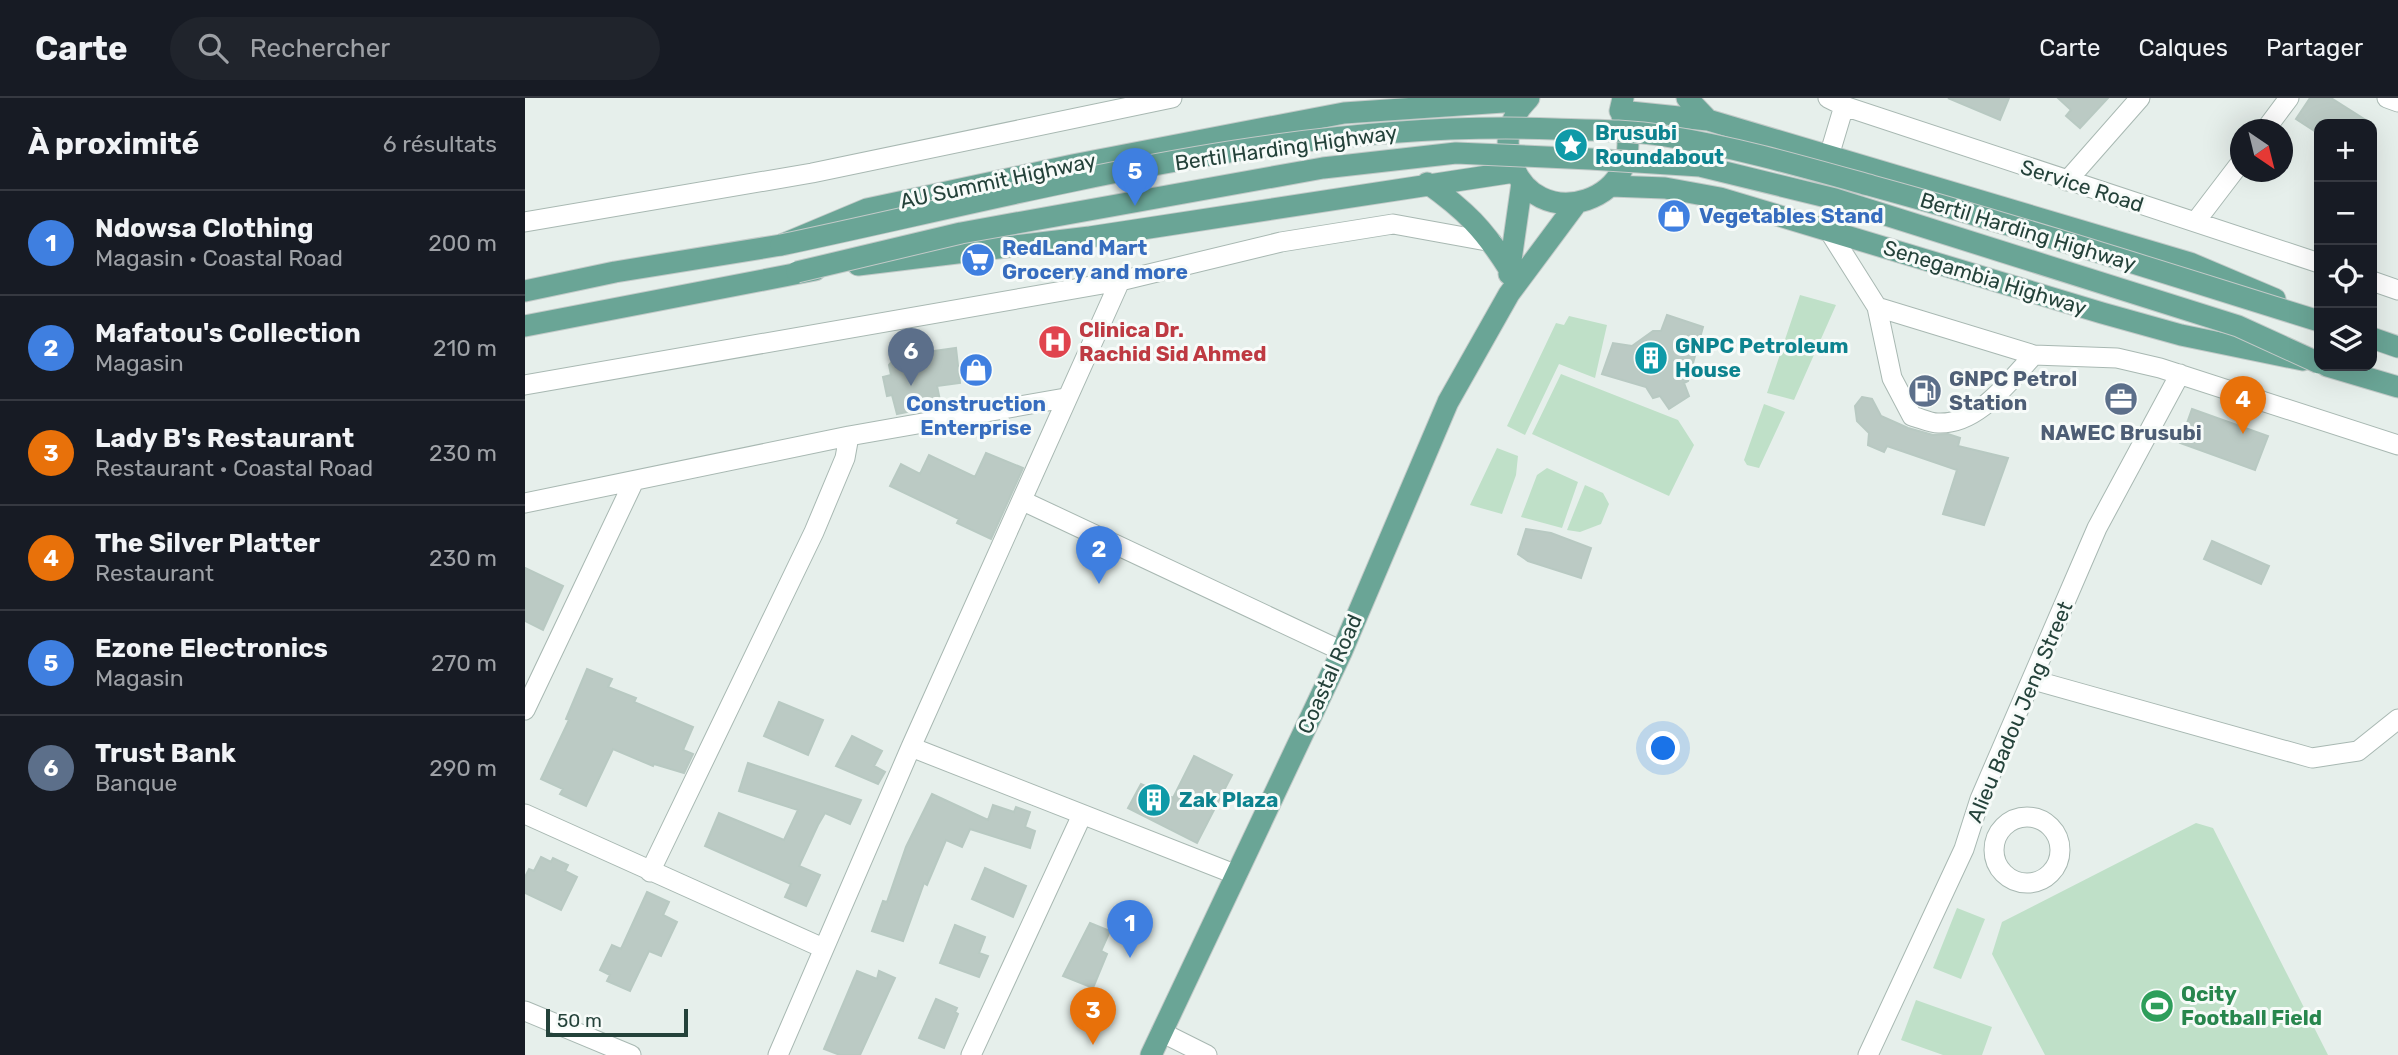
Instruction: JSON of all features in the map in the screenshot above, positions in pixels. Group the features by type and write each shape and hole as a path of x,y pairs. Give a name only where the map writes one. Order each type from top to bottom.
{"main road":[{"name":"AU Summit Highway","path":"525,290 615,272 781,245 867,209 1073,165 1344,113 1503,102 1519,98"},
{"path":"1529,98 1518,109 1510,127 1507,147 1518,177 1537,196 1556,203 1576,204 1595,197 1611,186 1623,169 1628,150 1627,130 1617,102"},
{"path":"1687,98 1708,120"},
{"path":"1617,102 1708,120 2190,263 2314,318"},
{"name":"Bertil Harding Highway","path":"781,245 1158,165 1364,133 1475,128 1586,130 1662,135 1778,160 1950,207 2314,318"},
{"name":"Bertil Harding Highway","path":"797,272 961,233 1324,168 1457,153 1590,159 1700,166 1835,199 2238,326 2314,361"},
{"path":"525,326 797,272 1090,237 1427,183 1518,177"},
{"name":"Coastal Road","path":"1509,294 1518,177"},
{"path":"1427,183 1465,210 1492,242 1509,269"},
{"name":"Senegambia Highway","path":"1611,186 1665,188 1720,198 2181,335 2314,362"},
{"name":"Coastal Road","path":"1151,1055 1342,651 1448,402 1509,294 1576,204"},
{"path":"2377,340 2398,347"},
{"path":"2344,371 2398,387"}],"street":[{"path":"525,222 812,173 1090,106 1171,98"},
{"path":"2067,181 2140,98"},
{"path":"2273,119 2289,98"},
{"path":"2387,98 2398,102"},
{"path":"1829,156 1836,102"},
{"name":"Service Road","path":"1836,102 2314,261"},
{"path":"2196,221 2230,176"},
{"path":"525,385 1119,281 1281,242 1393,223 1492,242"},
{"path":"1829,231 1877,307 1892,378 1912,416 1937,423 1958,420 1983,406 2034,355"},
{"path":"778,1055 911,747 1119,281"},
{"path":"2377,283 2398,290"},
{"path":"1877,307 2034,355 2117,358 2180,374 2398,445"},
{"name":"Alieu Badou Jeng Street","path":"1868,1055 1902,988 1930,918 1964,849 1980,799 2097,528 2180,374"},
{"path":"525,503 849,436 1065,398"},
{"path":"650,872 814,532 845,458 849,436"},
{"path":"525,710 634,481"},
{"path":"1023,500 1342,651"},
{"path":"2033,680 2312,758 2358,751 2398,719"},
{"path":"911,747 1237,875"},
{"path":"525,814 823,948"},
{"path":"971,1055 1082,815"},
{"path":"1971,826 1997,835"},
{"path":"525,1011 631,1055"},
{"path":"1161,1032 1207,1055"}],"green space":[{"path":"1800,295 1836,305 1794,400 1767,393"},
{"path":"1569,316 1607,325 1595,378 1559,364 1525,435 1507,426 1556,323 1564,325"},
{"path":"1561,374 1678,420 1694,445 1669,496 1532,434"},
{"path":"1764,404 1785,412 1759,468 1747,465 1744,460"},
{"path":"1497,448 1518,456 1516,475 1502,514 1470,505"},
{"path":"1547,468 1578,482 1562,528 1521,517 1537,475"},
{"path":"1585,485 1603,493 1609,504 1601,524 1580,532 1567,530"},
{"path":"2196,823 2213,828 2328,1055 2045,1055 1992,954 2002,922"},
{"path":"1957,908 1985,919 1961,979 1933,968"},
{"path":"1916,1000 1992,1027 1982,1055 1943,1055 1901,1040"}],"building":[{"path":"1948,98 2009,98 2000,120"},
{"path":"2058,98 2108,98 2080,128 2066,116 2071,110"},
{"path":"2310,98 2331,98 2364,119 2314,119 2314,131 2296,119"},
{"name":"GNPC Petroleum House","path":"1667,315 1703,327 1688,381 1684,383 1689,396 1669,409 1660,396 1653,398 1646,387 1602,374 1613,343 1632,346 1653,331 1661,331"},
{"path":"956,348 960,383 937,386 941,405 897,414 892,395 887,396 883,377 891,375 889,365 896,356 907,351 920,353"},
{"path":"1862,397 1872,399 1881,416 1908,428 1933,435 1948,434 1960,438 1958,446 2008,458 1984,525 1943,514 1957,470 1887,446 1884,452 1868,445 1869,433 1857,421 1855,406"},
{"path":"2192,409 2268,436 2255,470 2180,443"},
{"path":"986,453 1023,468 991,539 957,523 959,519 890,486 901,464 920,474 929,455 975,477"},
{"path":"1526,529 1551,533 1591,548 1581,578 1528,561 1518,554"},
{"path":"2212,541 2269,566 2261,584 2204,559"},
{"path":"525,568 563,586 543,630 525,621"},
{"path":"587,669 612,679 608,687 636,698 634,702 693,727 683,750 693,754 684,773 654,764 653,766 613,749 586,806 560,794 563,789 541,779 569,720 566,719"},
{"path":"779,702 823,720 808,755 764,736"},
{"path":"852,736 882,751 874,766 885,772 878,784 836,766"},
{"name":"Zak Plaza","path":"1194,756 1232,775 1197,843 1128,808 1141,784 1173,798"},
{"path":"748,763 861,800 850,824 825,813 818,825 799,866 820,875 806,906 785,897 791,884 705,846 719,813 784,840 798,810 739,791"},
{"path":"932,794 988,820 993,805 1014,812 1016,807 1030,812 1025,827 1035,831 1030,848 970,829 962,847 946,840 927,885 924,883 903,941 872,931 883,901 887,902 906,847"},
{"path":"541,857 551,862 553,858 568,865 565,871 577,877 561,910 525,893 525,877 529,869 534,871"},
{"path":"985,868 1026,886 1013,917 972,899"},
{"path":"647,892 669,902 663,915 677,922 661,956 649,951 630,991 607,981 610,975 600,970 612,945 621,949"},
{"path":"1090,923 1110,931 1101,951 1107,954 1093,988 1063,976"},
{"path":"955,925 985,937 979,953 988,956 979,977 940,963"},
{"path":"857,971 877,979 879,971 895,978 860,1055 840,1055 824,1049"},
{"path":"936,999 957,1008 955,1012 958,1014 944,1048 919,1038"}],"place":[{"name":"Brusubi Roundabout","path":"1571,145"},
{"name":"Ezone Electronics","path":"1135,206"},
{"name":"Vegetables Stand","path":"1674,216"},
{"name":"RedLand Mart Grocery and more","path":"978,260"},
{"name":"Clinica Dr. Rachid Sid Ahmed","path":"1055,342"},
{"name":"GNPC Petroleum House","path":"1651,358"},
{"name":"Construction Enterprise","path":"976,370"},
{"name":"Trust Bank","path":"911,386"},
{"name":"GNPC Petrol Station","path":"1925,391"},
{"name":"NAWEC Brusubi","path":"2121,399"},
{"name":"The Silver Platter","path":"2243,434"},
{"name":"Mafatou's Collection","path":"1099,584"},
{"name":"Zak Plaza","path":"1154,800"},
{"name":"Ndowsa Clothing","path":"1130,958"},
{"name":"Qcity Football Field","path":"2157,1006"},
{"name":"Lady B's Restaurant","path":"1093,1045"}]}
